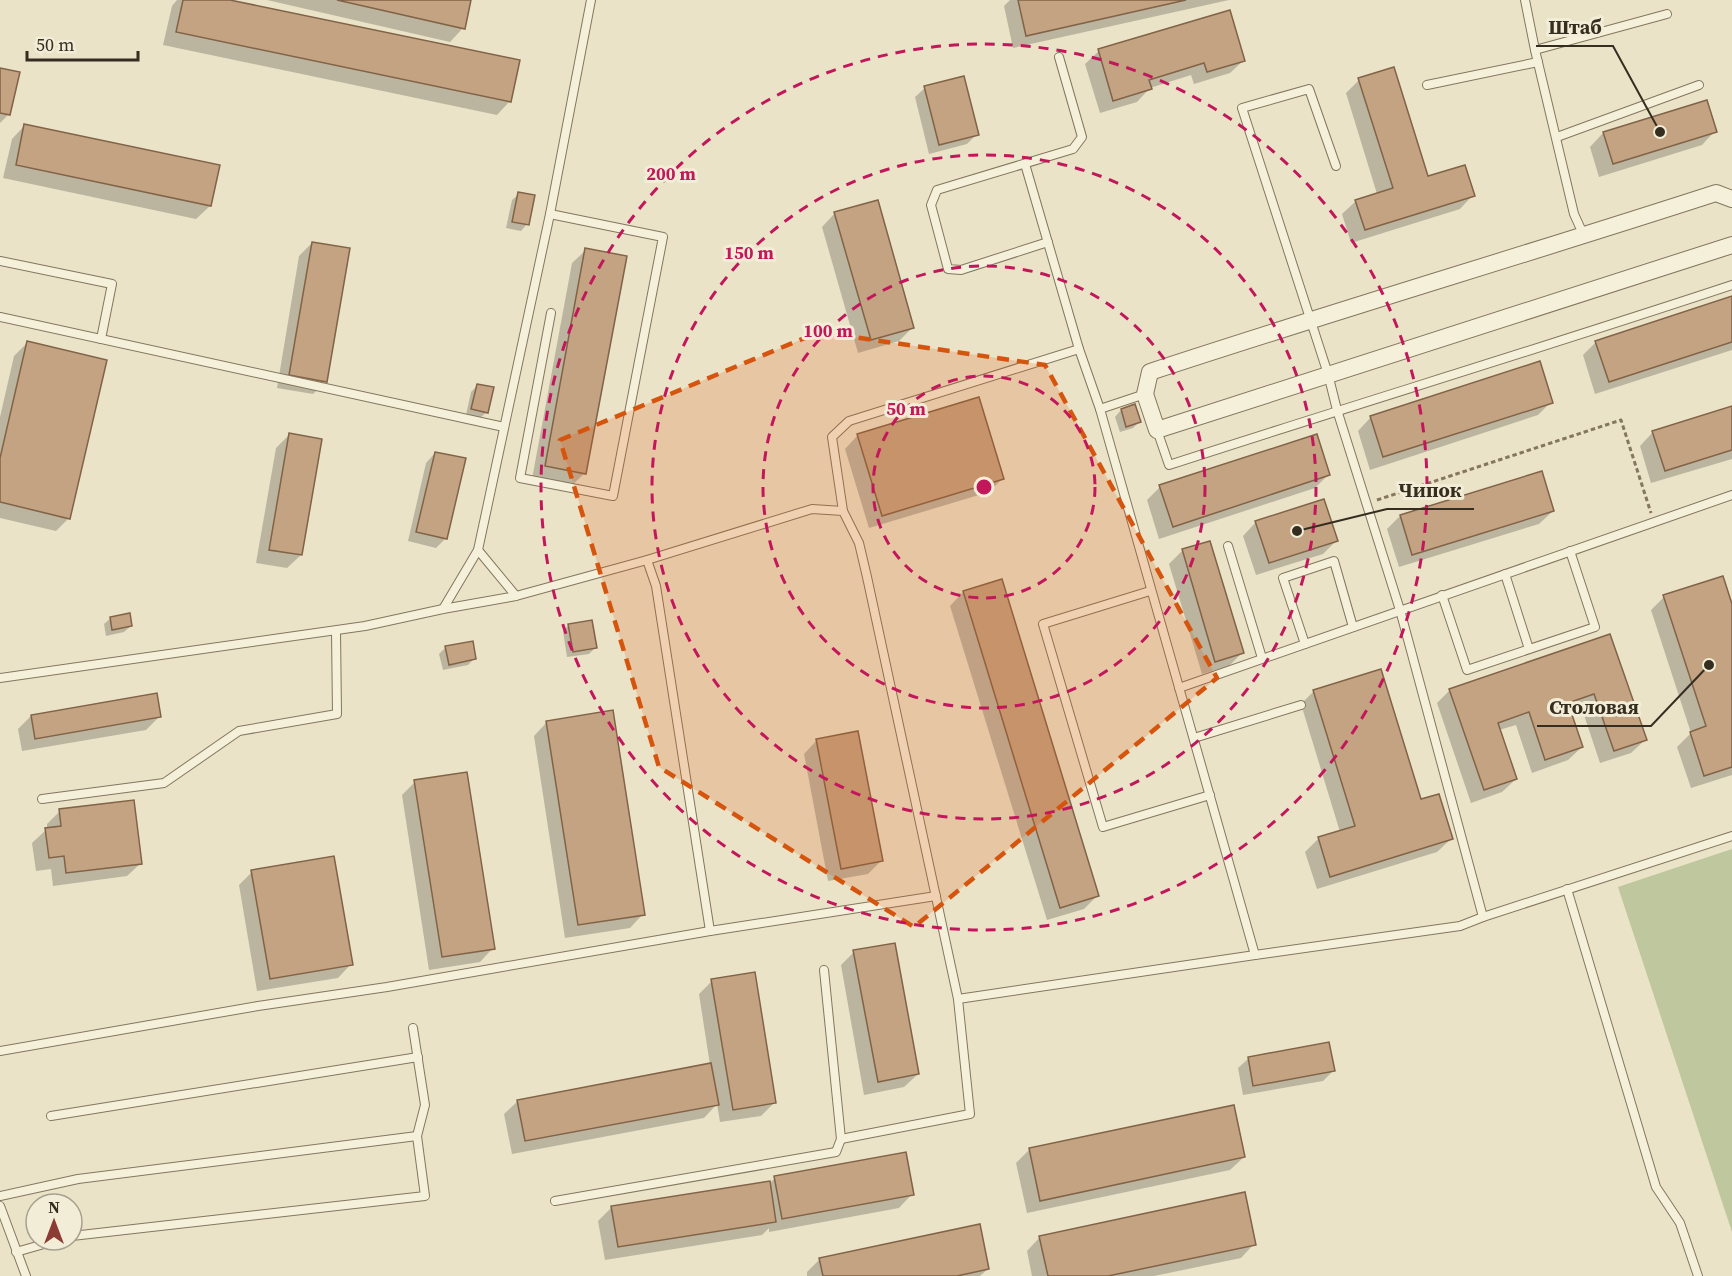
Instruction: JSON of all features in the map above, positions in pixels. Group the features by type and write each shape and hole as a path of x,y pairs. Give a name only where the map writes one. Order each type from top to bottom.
{"street":[{"path":"1732,201 1716,193 1584,236 1310,319 1150,372 1145,394 1157,430 1732,245"}],"lane":[{"path":"443,609 478,550 550,214 591,0"},
{"path":"1525,0 1534,50 1539,62 1574,214 1584,236"},
{"path":"1534,50 1667,14"},
{"path":"1048,243 961,270 948,269 931,205 937,190 1073,149 1082,137 1059,57"},
{"path":"1427,86 1539,62"},
{"path":"1557,137 1700,86"},
{"path":"1336,166 1309,89 1242,108 1328,374 1337,410 1400,610 1483,917"},
{"path":"1026,164 1079,350 1100,409 1255,955"},
{"path":"550,214 663,237 614,496 520,478 551,313"},
{"path":"0,261 112,284 101,339"},
{"path":"1157,430 1169,465 1337,410 1560,342 1732,285"},
{"path":"0,317 504,427"},
{"path":"841,1139 970,1114 958,999 859,543 843,512 832,437 849,421 1079,350"},
{"path":"1100,409 1145,394"},
{"path":"1179,688 1732,495"},
{"path":"0,678 365,626 516,596 647,560 812,509 843,512"},
{"path":"1228,546 1262,658"},
{"path":"478,550 516,596"},
{"path":"1442,595 1467,670 1594,627 1570,551"},
{"path":"647,560 656,586 710,931"},
{"path":"1305,644 1283,578 1334,561 1353,627"},
{"path":"1505,574 1529,649"},
{"path":"1150,591 1042,624 1103,827 1210,795"},
{"path":"42,799 164,783 239,731 337,714 336,631"},
{"path":"1194,738 1301,705"},
{"path":"958,999 1460,926 1732,836"},
{"path":"1568,889 1656,1186 1680,1223 1698,1276"},
{"path":"0,1051 710,931 936,896"},
{"path":"555,1201 836,1152 841,1139 824,970"},
{"path":"84,1235 425,1196 417,1136 425,1105 413,1028"},
{"path":"51,1116 418,1057"},
{"path":"0,1196 78,1179 417,1136"},
{"path":"0,1206 26,1276"},
{"path":"16,1252 24,1250"}],"path":[{"path":"1367,503 1621,420 1654,521"}],"highlighted area":[{"path":"819,332 1045,365 1217,678 914,927 659,767 560,440"}],"green space":[{"path":"1732,849 1732,1232 1618,887"}],"building":[{"path":"183,0 230,0 520,60 511,102 176,32"},
{"path":"337,0 471,0 465,29"},
{"path":"1018,0 1186,0 1026,36"},
{"path":"1230,10 1245,61 1207,72 1204,63 1149,80 1152,89 1113,101 1098,49"},
{"path":"1394,67 1428,176 1465,165 1475,196 1365,230 1355,200 1393,188 1358,78"},
{"path":"0,68 20,72 10,115 0,113"},
{"path":"964,76 979,135 939,145 924,86"},
{"path":"1707,100 1717,132 1613,164 1603,132"},
{"path":"24,124 220,165 211,206 16,165"},
{"path":"518,192 535,195 529,225 512,222"},
{"path":"878,200 914,328 871,340 834,212"},
{"path":"312,242 350,248 327,382 289,375"},
{"path":"585,248 627,256 586,474 545,466"},
{"path":"1732,296 1732,342 1609,382 1595,341"},
{"path":"27,341 107,360 70,519 0,502 0,458"},
{"path":"1540,361 1553,403 1383,457 1370,416"},
{"path":"477,384 494,387 488,413 471,409"},
{"path":"979,397 1004,479 882,516 857,434"},
{"path":"1135,404 1141,422 1126,427 1121,409"},
{"path":"1732,406 1732,450 1665,471 1652,431"},
{"path":"289,433 322,439 302,555 269,550"},
{"path":"1317,434 1330,475 1173,527 1159,485"},
{"path":"435,452 466,458 447,539 416,532"},
{"path":"1542,471 1554,511 1412,555 1400,515"},
{"path":"1324,499 1338,541 1269,563 1255,521"},
{"path":"1210,541 1244,653 1215,662 1182,549"},
{"path":"1723,576 1732,604 1732,767 1704,776 1690,732 1706,726 1663,595"},
{"path":"1002,579 1099,896 1060,908 963,591"},
{"path":"130,613 132,626 112,630 110,617"},
{"path":"592,620 597,648 573,652 568,624"},
{"path":"1610,634 1647,740 1614,751 1594,694 1568,703 1583,747 1545,760 1529,712 1498,723 1517,779 1484,790 1449,689"},
{"path":"473,641 476,659 449,665 445,646"},
{"path":"1381,669 1421,799 1439,794 1453,839 1330,877 1318,837 1355,826 1313,690"},
{"path":"157,693 161,717 35,739 31,715"},
{"path":"613,710 645,915 578,925 546,721"},
{"path":"858,731 883,861 841,869 816,739"},
{"path":"467,772 495,949 442,957 414,780"},
{"path":"134,800 142,864 66,873 64,856 49,858 45,828 61,826 59,809"},
{"path":"334,856 353,965 270,979 251,870"},
{"path":"895,943 919,1074 878,1082 853,950"},
{"path":"755,972 776,1103 733,1110 711,979"},
{"path":"1329,1042 1335,1071 1253,1086 1248,1057"},
{"path":"711,1063 719,1105 525,1141 517,1100"},
{"path":"1234,1105 1245,1157 1040,1201 1029,1148"},
{"path":"906,1152 914,1195 782,1219 774,1176"},
{"path":"770,1181 776,1222 618,1247 611,1206"},
{"path":"1245,1192 1256,1245 1108,1276 1048,1276 1039,1236"},
{"path":"980,1224 989,1269 957,1276 823,1276 819,1258"}],"place":[{"name":"Штаб","path":"1660,132"},
{"name":"Чипок","path":"1297,531"},
{"name":"Столовая","path":"1709,665"}]}
